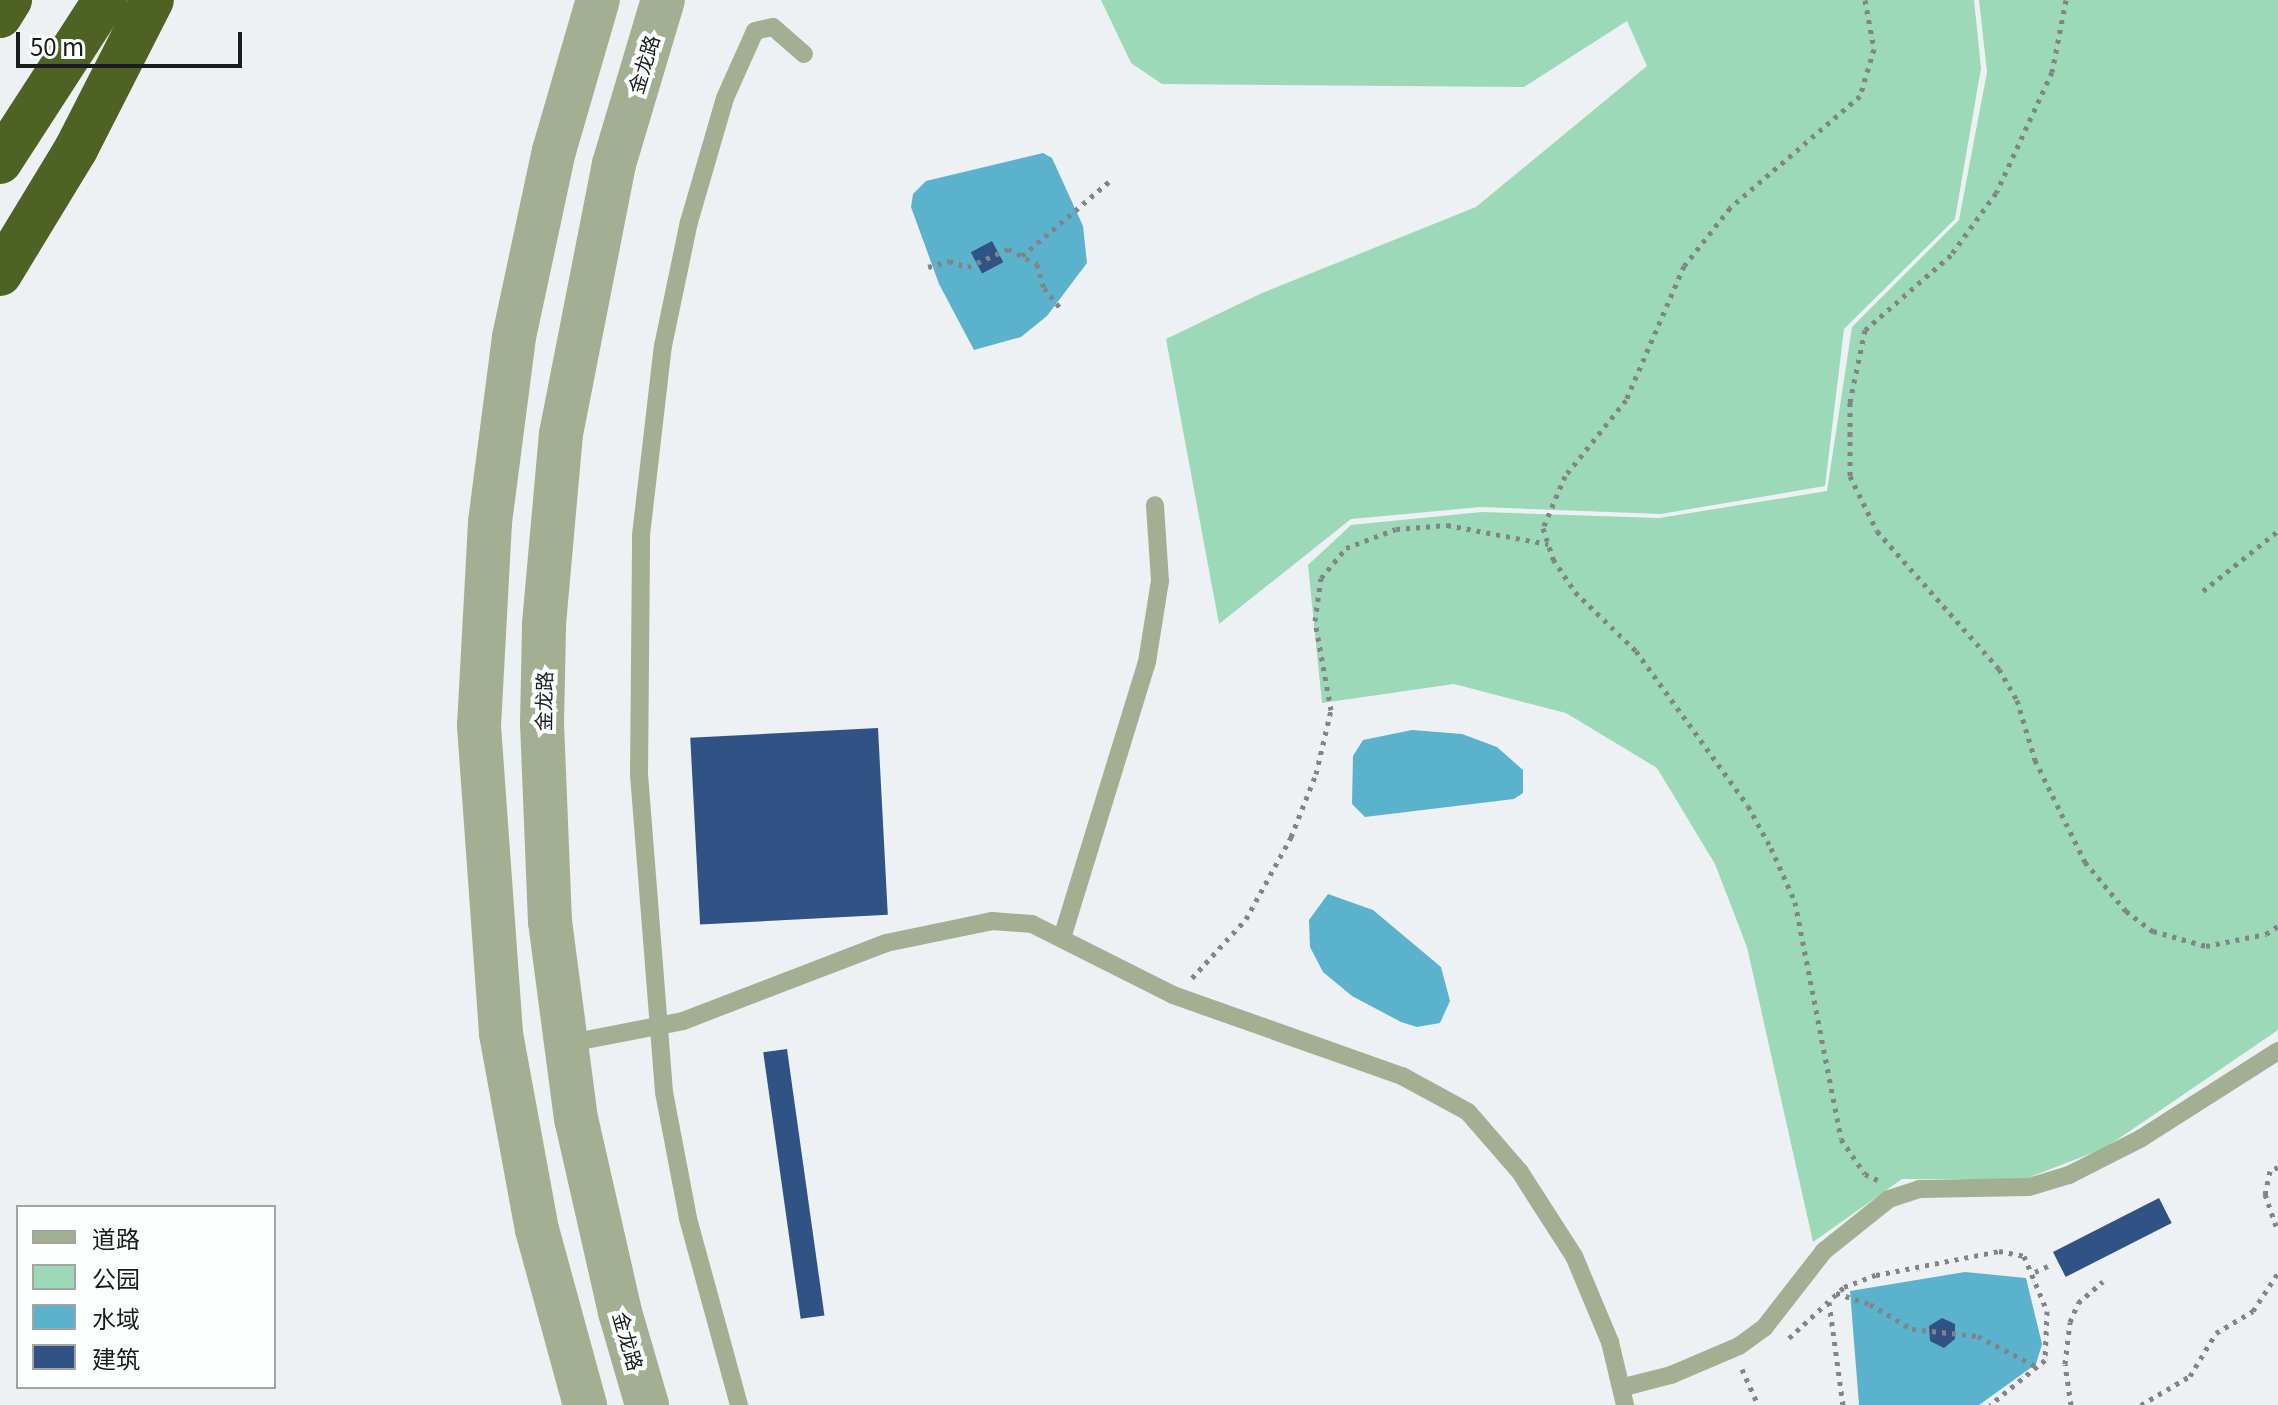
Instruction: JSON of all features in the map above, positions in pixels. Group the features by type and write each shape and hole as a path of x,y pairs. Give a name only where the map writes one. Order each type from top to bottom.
{"highway":[{"path":"0,16 10,0"},
{"path":"0,162 105,0"},
{"path":"0,274 76,149 152,0"}],"street":[{"path":"585,1405 537,1230 501,1033 479,726 490,522 514,337 554,151 598,0"},
{"name":"金龙路","path":"647,1405 597,1216 565,1044 543,824 544,624 551,524 592,255 663,0"}],"lane":[{"path":"739,1405 674,1156 657,1029 645,902 638,657 641,535 658,378 689,222 748,38 763,27 773,27 804,54"},
{"path":"1062,938 1147,662 1160,581 1155,505"},
{"path":"565,1044 657,1029 886,943 933,931 1012,921 1062,938 1173,995 1402,1076 1468,1112 1520,1172 1574,1256 1595,1297 1625,1396 1733,1349 1764,1328 1841,1235 1905,1192 2029,1187 2069,1175 2140,1139 2278,1051"}],"path":[{"path":"1865,0 1874,49 1860,96 1730,208 1684,266 1626,400 1565,476 1543,528 1548,544 1575,592 1636,651 1760,827 1795,902 1841,1139 1865,1174 1905,1192"},
{"path":"2066,0 2052,72 1996,193 1951,255 1865,330 1850,402 1850,476 1877,531 1999,669 2017,700 2035,760 2085,862 2126,911 2153,931 2206,946 2266,934 2278,926"},
{"path":"1022,256 1111,180"},
{"path":"928,267 949,261 968,267 1008,249 1037,264 1044,288 1060,308"},
{"path":"1173,995 1246,919 1296,825 1316,774 1331,710 1315,621 1321,578 1346,548 1396,529 1447,525 1548,544"},
{"path":"2203,591 2278,531"},
{"path":"2278,1167 2270,1171 2265,1194 2278,1231"},
{"path":"1779,1347 1836,1293 1876,1275 1999,1251 2024,1256 2035,1272 2049,1329 2045,1360 1990,1405"},
{"path":"2035,1272 2052,1264"},
{"path":"2141,1405 2190,1376 2216,1333 2253,1311 2278,1273"},
{"path":"2071,1405 2065,1364 2070,1322 2078,1303 2103,1281"},
{"path":"1836,1293 1870,1304 1912,1329 1978,1336 2039,1368"},
{"path":"1829,1301 1843,1405"},
{"path":"1733,1349 1758,1405"},
{"path":"1742,1368 1756,1361"}],"green space":[{"path":"1101,0 1974,0 1981,68 1955,219 1844,329 1825,486 1661,514 1481,507 1351,519 1219,624 1166,339 1262,293 1476,207 1647,66 1627,21 1524,87 1162,84 1131,63"},
{"path":"1979,0 2278,0 2278,1030 2105,1148 2025,1179 1902,1179 1813,1242 1747,947 1715,864 1657,768 1566,713 1454,684 1322,703 1308,565 1351,525 1482,512 1659,518 1827,491 1852,327 1959,220 1987,72"}],"water":[{"path":"1043,153 1052,158 1083,226 1087,263 1047,316 1021,337 974,350 939,284 911,207 913,194 926,181"},
{"path":"1412,730 1462,734 1497,747 1523,770 1523,793 1514,799 1365,817 1352,804 1353,756 1363,740"},
{"path":"1328,894 1373,910 1441,967 1450,1001 1440,1023 1417,1027 1401,1022 1352,996 1323,972 1310,947 1309,920"},
{"path":"1965,1272 2026,1278 2042,1344 2036,1364 1979,1405 1859,1405 1850,1291"}],"building":[{"path":"992,241 1003,262 982,273 971,252"},
{"path":"878,728 888,915 700,925 690,738"},
{"path":"787,1049 824,1315 801,1319 763,1052"},
{"path":"2159,1198 2172,1223 2066,1277 2053,1252"},
{"path":"1942,1318 1955,1324 1955,1339 1944,1348 1930,1341 1929,1326"}]}
